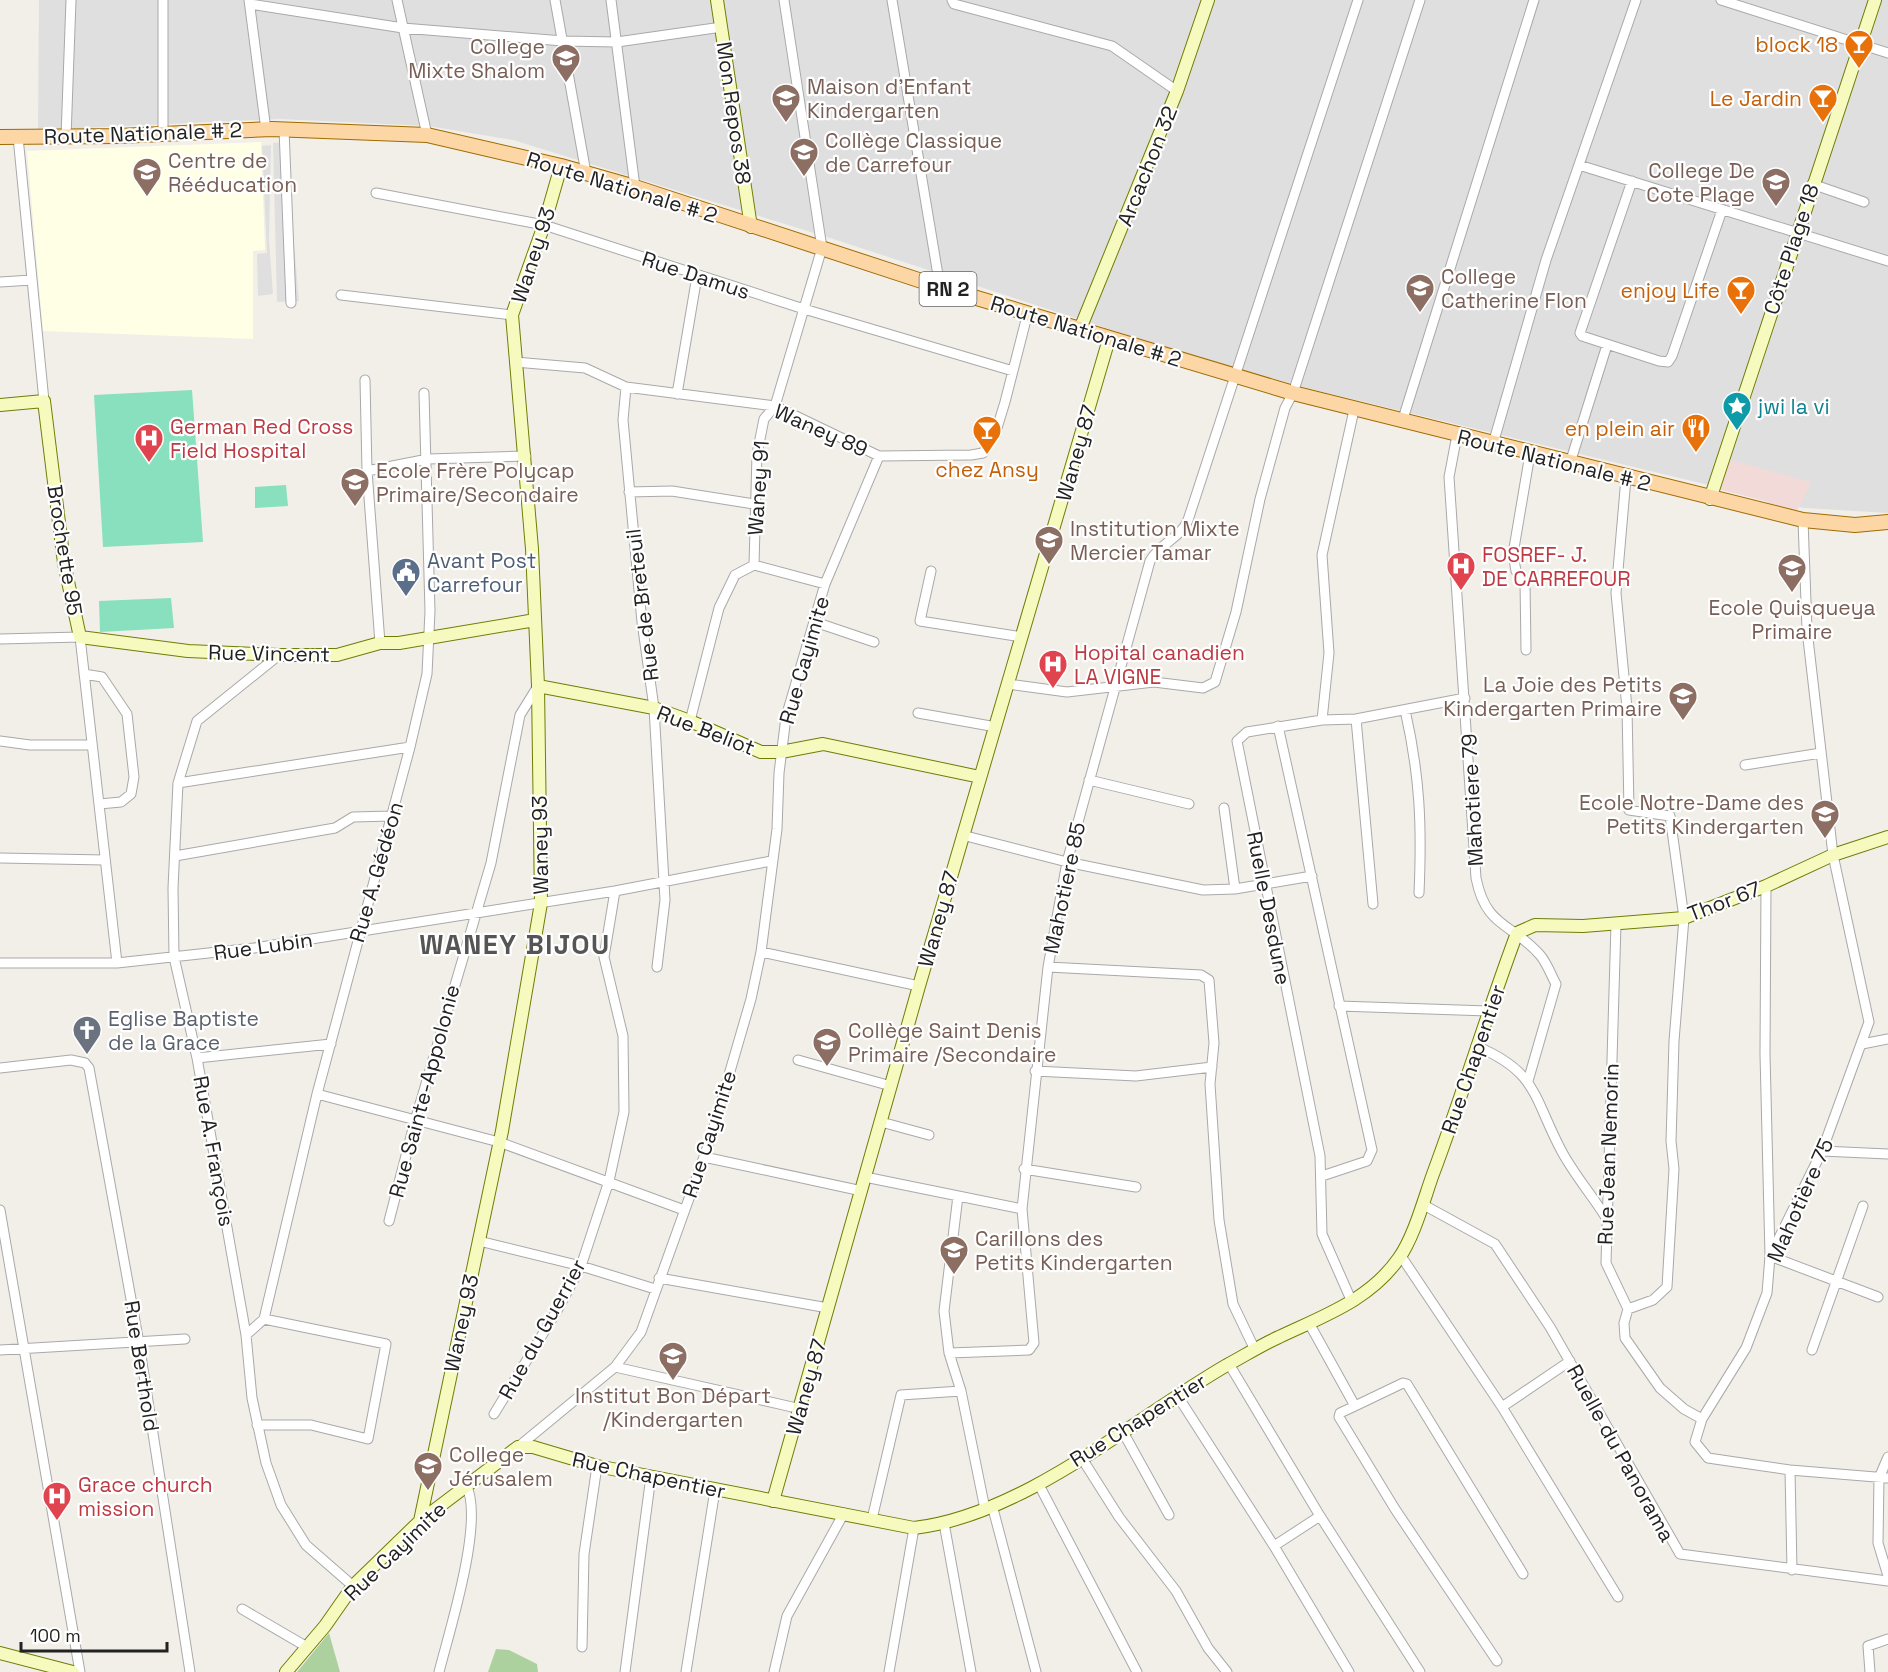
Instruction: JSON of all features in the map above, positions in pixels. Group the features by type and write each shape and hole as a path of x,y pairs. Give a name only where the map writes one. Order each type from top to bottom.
{"main road":[{"name":"Route Nationale # 2","path":"0,137 66,137 284,129 427,135 561,166 635,187 751,227 940,287 1354,410 1803,520 1855,525 1888,522"}],"street":[{"path":"66,137 71,0"},
{"path":"162,0 163,134"},
{"path":"397,0 427,135"},
{"path":"555,0 586,174"},
{"path":"611,0 635,187"},
{"name":"Mon Repos 38","path":"717,0 751,227"},
{"path":"784,0 822,248"},
{"path":"892,0 940,287"},
{"path":"952,0 954,4 1112,46 1177,92"},
{"name":"Arcachon 32","path":"1080,329 1177,92 1208,0"},
{"name":"Mahotiere 85","path":"949,1353 1032,1347 1034,1343 1022,1209 1024,1169 1048,967 1067,861 1150,561 1158,548 1185,527 1358,0"},
{"path":"1008,684 1067,692 1165,682 1195,688 1215,682 1236,612 1260,500 1285,408 1293,393 1420,0"},
{"path":"1402,422 1534,0"},
{"path":"1493,444 1546,260 1636,0"},
{"path":"1721,0 1888,53"},
{"name":"Côte Plage 18","path":"1710,499 1796,231 1875,0"},
{"path":"266,130 249,2 403,28 563,41 617,42 722,27"},
{"path":"284,129 291,303"},
{"name":"Brochette 95","path":"18,137 44,401 63,563 80,637 117,963"},
{"path":"1579,165 1888,261"},
{"name":"Waney 93","path":"420,1521 499,1142 541,903 535,621 526,456 512,315 544,225 561,166"},
{"path":"1632,181 1579,329 1582,336 1607,345 1664,363 1670,360 1722,210"},
{"path":"1812,184 1864,202"},
{"name":"Rue Damus","path":"376,193 544,225 697,276 1013,371"},
{"name":"Waney 91","path":"690,721 719,608 735,575 754,565 757,454 764,419 776,406 822,248"},
{"path":"677,394 697,276"},
{"path":"0,282 32,280"},
{"path":"341,295 512,315"},
{"name":"Waney 89","path":"515,362 585,369 626,387 776,406 879,456 983,453 997,428 1028,312"},
{"name":"Waney 87","path":"773,1501 801,1409 918,986 1109,339"},
{"path":"1570,463 1607,345"},
{"path":"365,380 367,471 380,643"},
{"name":"Rue de Breteuil","path":"626,387 623,420 654,708 665,900 657,967"},
{"name":"Rue A. Gédéon","path":"264,1319 317,1094 392,816 427,674 430,639 428,459 424,393"},
{"path":"0,405 44,401"},
{"path":"1322,720 1329,653 1322,555 1354,410"},
{"name":"Mahotiere 79","path":"1457,435 1449,477 1476,878 1480,896 1497,922 1516,933 1542,957 1556,984 1528,1081"},
{"path":"1526,650 1526,582 1516,571 1513,554 1530,454"},
{"path":"367,471 428,459 526,456"},
{"name":"Rue Cayimite","path":"286,1672 353,1586 420,1521 518,1447 615,1367 641,1332 704,1157 751,999 761,952 771,861 777,829 781,752 786,717 825,584 879,456"},
{"path":"1626,478 1616,593 1628,708 1629,810 1670,816 1684,918 1674,1041 1671,1141 1674,1169 1667,1287 1653,1300 1628,1309 1624,1323 1625,1338 1660,1388 1684,1410 1702,1419"},
{"path":"629,492 672,491 754,504"},
{"name":"Mahotière 75","path":"1803,520 1807,630 1833,855 1869,1022 1822,1151 1770,1256 1767,1293 1746,1348 1702,1419 1695,1442 1708,1458 1790,1470 1884,1478"},
{"path":"754,565 825,584"},
{"path":"930,571 920,621 1022,637"},
{"name":"Rue Vincent","path":"0,639 80,637 188,651 279,655 337,654 380,643 430,639 535,621"},
{"path":"815,622 874,642"},
{"name":"Rue A. François","path":"279,655 197,721 178,783 174,957 197,1058 246,1335 257,1425 266,1463 281,1505 306,1545 353,1586"},
{"path":"84,674 102,677 128,714 135,777 131,794 122,802 99,804"},
{"name":"Rue Beliot","path":"538,686 654,708 761,752 781,752 823,744 980,777"},
{"name":"Rue Sainte-Appolonie","path":"389,1221 473,915 491,863 520,715 538,686"},
{"name":"Ruelle Desdune","path":"1352,1302 1322,1234 1322,1176 1238,741 1247,732 1278,726 1322,720 1356,719 1465,698"},
{"path":"1405,710 1417,764 1422,825 1419,893"},
{"path":"918,712 996,727"},
{"path":"1356,719 1373,904"},
{"path":"1278,726 1372,1150 1367,1161 1322,1176"},
{"path":"0,741 30,745 92,745"},
{"path":"178,783 410,747"},
{"path":"1745,765 1821,753"},
{"path":"1089,780 1189,804"},
{"path":"1224,808 1235,889"},
{"path":"175,856 335,828 353,817 392,816"},
{"path":"962,835 1203,891 1235,889 1312,876"},
{"name":"Thor 67","path":"1516,933 1535,925 1616,924 1684,918 1766,886 1833,855 1888,837"},
{"path":"0,858 105,860"},
{"name":"Rue Lubin","path":"0,963 117,963 359,933 615,891 771,861"},
{"path":"1766,886 1765,1054 1770,1256 1878,1297"},
{"name":"Rue du Guerrier","path":"494,1414 558,1309 581,1266 609,1181 624,1112 623,1036 604,957 615,891"},
{"name":"Rue Jean Nemorin","path":"1616,924 1605,1216 1606,1263 1628,1309"},
{"name":"Rue Chapentier","path":"518,1447 533,1447 597,1466 914,1528 944,1523 988,1507 1038,1483 1229,1364 1352,1302 1386,1276 1401,1256 1422,1204 1516,933"},
{"path":"761,952 918,986"},
{"path":"1048,967 1206,976 1209,980 1214,1043 1210,1084 1219,1220 1233,1304 1255,1350"},
{"path":"1339,1006 1488,1011"},
{"path":"1862,1044 1888,1039"},
{"path":"197,1058 331,1044"},
{"path":"1476,1046 1504,1058 1528,1081 1561,1151 1605,1216"},
{"name":"Rue Berthold","path":"0,1068 71,1060 85,1063 92,1077 139,1343 190,1672"},
{"path":"798,1060 891,1086"},
{"path":"1035,1071 1136,1076 1212,1067"},
{"path":"317,1094 499,1142 684,1210"},
{"path":"881,1122 929,1135"},
{"path":"1822,1151 1888,1154"},
{"path":"704,1157 862,1191"},
{"path":"1024,1169 1136,1187"},
{"path":"865,1177 1022,1209"},
{"path":"958,1196 944,1311 949,1353 961,1392 988,1507 1036,1672"},
{"name":"Ruelle du Panorama","path":"1422,1204 1495,1244 1570,1361 1680,1554 1888,1581"},
{"path":"1812,1350 1863,1206"},
{"path":"0,1210 80,1672"},
{"path":"479,1241 581,1266 655,1289"},
{"path":"1401,1256 1502,1407 1617,1597"},
{"path":"659,1278 828,1308"},
{"path":"246,1335 264,1319 386,1344 368,1439 311,1425 257,1425"},
{"path":"1309,1323 1355,1406"},
{"path":"0,1350 185,1339"},
{"path":"1502,1407 1570,1361"},
{"path":"1229,1364 1320,1516 1420,1672"},
{"path":"615,1367 801,1409"},
{"path":"1497,1661 1395,1509 1339,1417 1340,1413 1403,1383 1407,1384 1523,1574"},
{"path":"872,1519 901,1395 961,1392"},
{"path":"1177,1395 1274,1546 1349,1672"},
{"path":"1123,1432 1169,1515"},
{"path":"1082,1457 1119,1517 1176,1591 1208,1648 1227,1672"},
{"path":"1888,1457 1878,1544 1888,1576"},
{"path":"582,1647 584,1554 597,1466"},
{"path":"1790,1470 1792,1570"},
{"path":"625,1672 651,1476"},
{"path":"1038,1483 1137,1672"},
{"path":"439,1672 466,1556 472,1511 466,1485"},
{"path":"686,1672 715,1490"},
{"path":"774,1672 787,1616 844,1513"},
{"path":"1274,1546 1320,1516"},
{"path":"944,1523 971,1672"},
{"path":"889,1672 914,1528"},
{"path":"242,1609 307,1647"},
{"path":"1870,1672 1868,1646 1888,1640"},
{"path":"0,1653 73,1672"}],"shaded area":[{"path":"39,0 1888,0 1888,513 1804,508 1302,387 1149,342 827,237 513,140 428,126 280,119 38,130"},
{"name":"Centre de Rééducation","path":"261,142 265,250 253,251 253,339 43,331 27,151"},
{"path":"285,142 299,301 277,302 273,143"},
{"path":"271,145 269,240 273,294 258,296 257,254 267,253 262,146"},
{"path":"1727,459 1811,482 1794,517 1765,501 1718,489"}],"green space":[{"path":"192,390 203,542 103,547 94,395"},
{"path":"286,485 288,506 255,508 255,487"},
{"path":"171,598 174,628 100,632 99,601"},
{"path":"329,1633 340,1672 297,1672"},
{"path":"496,1649 509,1650 537,1664 538,1672 488,1672"}],"place":[{"name":"block 18","path":"1859,70"},
{"name":"College Mixte Shalom","path":"566,84"},
{"name":"Maison d’Enfant Kindergarten","path":"786,124"},
{"name":"Le Jardin","path":"1823,124"},
{"name":"Collège Classique de Carrefour","path":"804,178"},
{"name":"Centre de Rééducation","path":"147,198"},
{"name":"College De Cote Plage","path":"1776,208"},
{"name":"College Catherine Flon","path":"1420,314"},
{"name":"enjoy Life","path":"1741,316"},
{"name":"jwi la vi","path":"1737,432"},
{"name":"en plein air","path":"1696,454"},
{"name":"chez Ansy","path":"987,456"},
{"name":"German Red Cross Field Hospital","path":"149,464"},
{"name":"Ecole Frère Polycap Primaire/Secondaire","path":"355,508"},
{"name":"Institution Mixte Mercier Tamar","path":"1049,566"},
{"name":"FOSREF- J. DE CARREFOUR","path":"1461,592"},
{"name":"Ecole Quisqueya Primaire","path":"1792,594"},
{"name":"Avant Post Carrefour","path":"406,598"},
{"name":"Hopital canadien LA VIGNE","path":"1053,690"},
{"name":"La Joie des Petits Kindergarten Primaire","path":"1683,722"},
{"name":"Ecole Notre-Dame des Petits Kindergarten","path":"1825,840"},
{"name":"Eglise Baptiste de la Grace","path":"87,1056"},
{"name":"Collège Saint Denis Primaire /Secondaire","path":"827,1068"},
{"name":"Carillons des Petits Kindergarten","path":"954,1276"},
{"name":"Institut Bon Départ /Kindergarten","path":"673,1382"},
{"name":"College Jérusalem","path":"428,1492"},
{"name":"Grace church mission","path":"57,1522"}],"district":[{"name":"WANEY BIJOU","path":"515,944"}]}
